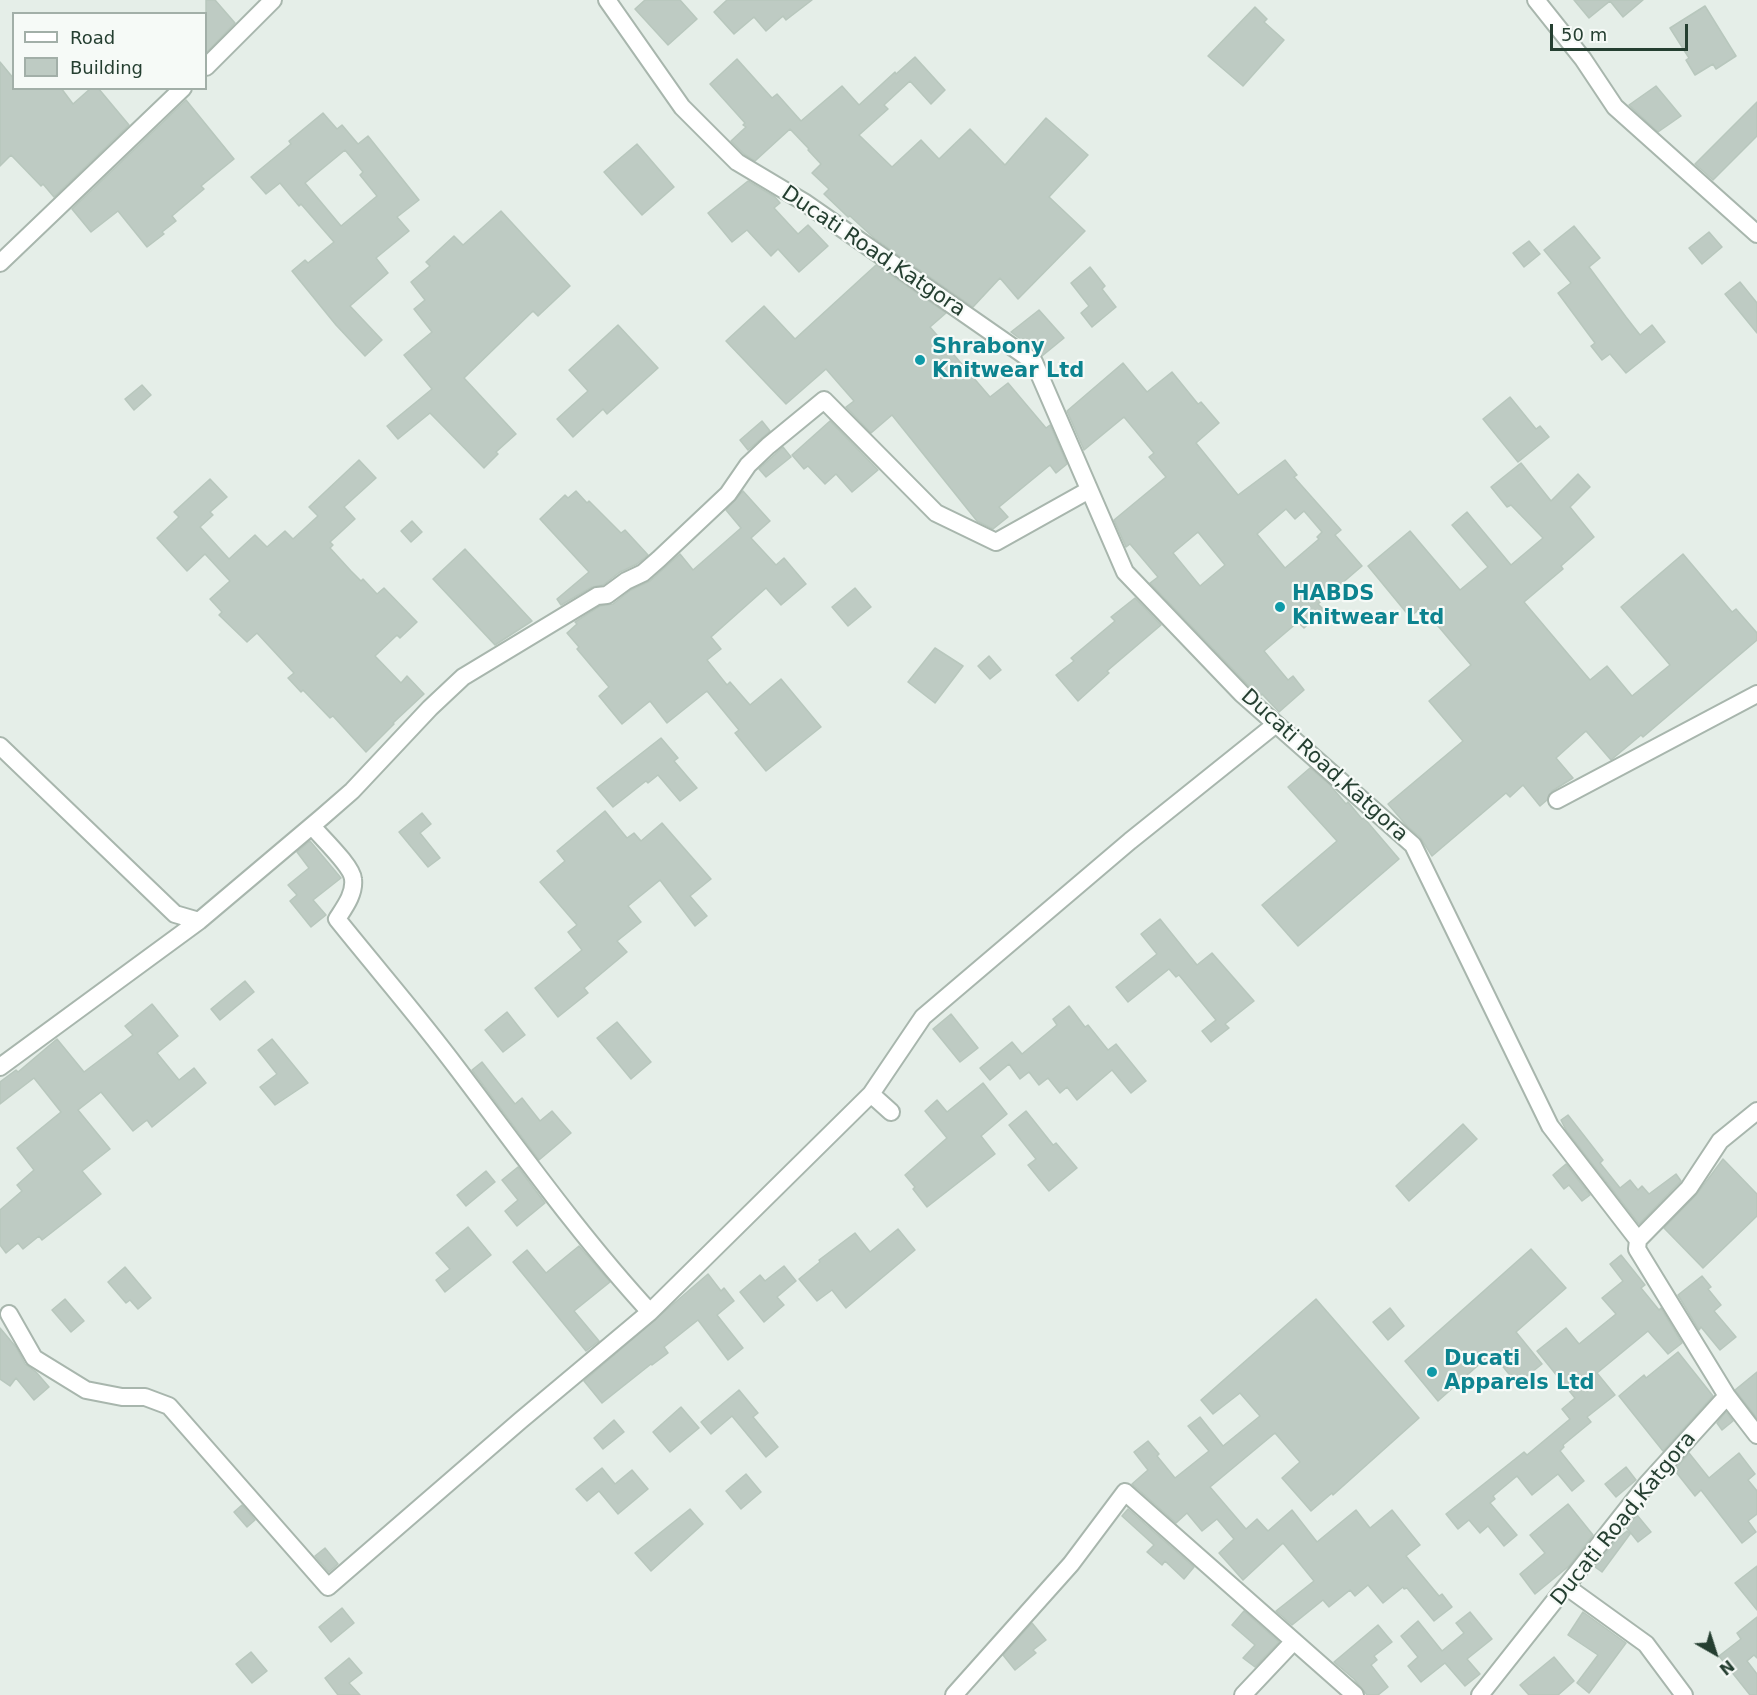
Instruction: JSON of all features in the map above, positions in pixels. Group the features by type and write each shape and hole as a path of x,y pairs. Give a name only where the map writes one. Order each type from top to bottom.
{"street":[{"path":"207,66 273,0"},
{"name":"Ducati Road,Katgora","path":"607,0 682,107 737,162 804,202 1034,362 1125,572 1242,694 1413,845 1550,1126 1638,1240 1637,1248 1727,1396 1647,1484 1480,1695"},
{"path":"1536,0 1583,59 1615,107 1757,234"},
{"path":"0,263 181,90"},
{"path":"0,1067 199,921 312,826 352,791 430,708 463,677 597,596 607,595 626,581 643,573 728,494 748,465 824,400 936,513 996,542 1089,490"},
{"path":"1557,800 1757,694"},
{"path":"3,1312 34,1358 86,1390 122,1397 145,1398 169,1406 328,1587 650,1312 871,1095 923,1017 1130,841 1276,724"},
{"path":"0,746 175,914 199,921"},
{"path":"312,826 348,869 353,879 350,897 337,919 455,1066 552,1194 619,1278 650,1312"},
{"path":"871,1095 891,1112"},
{"path":"1638,1240 1689,1188 1720,1141 1757,1111"},
{"path":"1727,1396 1757,1436"},
{"path":"954,1695 1071,1564 1125,1492 1355,1695"},
{"path":"1567,1587 1646,1644 1684,1695"},
{"path":"1243,1695 1294,1641"}],"building":[{"path":"206,0 215,0 235,23 207,52 207,12"},
{"path":"645,0 680,0 697,19 668,45 635,9"},
{"path":"727,0 812,0 786,20 783,16 766,31 754,17 734,34 714,12"},
{"path":"1574,0 1643,0 1623,17 1610,1 1589,18"},
{"path":"1705,6 1736,56 1716,69 1713,64 1695,75 1686,60 1689,58 1670,28"},
{"path":"1255,7 1267,19 1264,22 1284,40 1243,86 1208,56"},
{"path":"915,57 945,90 931,104 910,81 884,105 888,109 859,135 892,167 921,140 939,159 970,129 1005,165 1046,118 1088,155 1049,197 1085,231 1018,299 1000,278 973,307 874,238 824,194 829,189 812,173 821,164 790,129 755,161 744,154 731,141 746,127 743,125 745,123 710,84 737,59 772,98 777,94 801,121 842,86 859,105"},
{"path":"0,62 12,77 12,90 62,90 73,104 89,90 100,90 129,125 54,197 11,155 0,166"},
{"path":"1656,86 1681,116 1658,132 1629,105"},
{"path":"186,100 234,159 201,186 204,189 172,216 176,221 147,247 118,211 91,232 72,209"},
{"path":"1757,102 1757,136 1713,180 1695,164"},
{"path":"323,113 337,129 342,125 358,144 368,136 419,200 397,217 409,231 376,258 388,273 350,306 382,340 365,356 336,325 292,271 305,260 308,263 334,242 280,183 266,194 251,177 291,144 289,141","holes":["345,150 363,172 360,175 377,196 341,226 305,183"]},
{"path":"637,144 674,187 642,215 604,172"},
{"path":"748,181 775,197 780,203 774,208 798,234 808,225 828,246 799,272 778,249 771,256 747,230 732,242 708,213"},
{"path":"501,211 570,286 538,316 533,311 464,378 516,434 496,452 498,454 484,468 430,413 398,439 387,426 432,389 404,355 432,332 414,309 425,300 411,282 430,266 426,262 454,236 463,245"},
{"path":"1574,226 1600,258 1589,267 1640,335 1652,325 1665,342 1626,373 1610,354 1602,360 1591,346 1595,343 1558,293 1571,283 1544,250"},
{"path":"1709,232 1722,247 1702,264 1689,248"},
{"path":"1529,241 1540,254 1524,267 1513,253"},
{"path":"876,265 946,313 930,327 990,397 1008,383 1046,428 1050,425 1067,464 1056,473 1050,465 999,507 1008,517 993,529 977,521 892,415 871,433 846,407 854,401 826,369 786,404 726,341 764,306 795,339"},
{"path":"1090,267 1105,286 1102,289 1116,307 1092,327 1081,313 1089,306 1071,283"},
{"path":"1740,282 1757,303 1757,333 1725,294"},
{"path":"1039,310 1064,338 1042,356 1025,339 1023,341 1011,332"},
{"path":"618,325 658,368 607,414 603,409 573,437 557,419 588,391 569,370"},
{"path":"1123,363 1147,392 1172,372 1198,404 1201,402 1219,423 1196,443 1238,495 1285,460 1297,475 1294,477 1341,530 1335,535 1362,566 1318,604 1324,610 1304,628 1298,622 1264,651 1288,680 1293,676 1304,690 1279,712 1262,694 1260,696 1249,686 1150,583 1158,577 1130,544 1126,547 1114,520 1166,477 1149,457 1154,453 1124,417 1084,450 1067,411","holes":["1286,509 1295,519 1304,511 1322,532 1317,537 1319,539 1285,568 1257,534","1198,532 1225,565 1200,586 1173,553"]},
{"path":"142,385 151,395 134,410 125,399"},
{"path":"1510,397 1536,429 1540,426 1549,437 1518,462 1483,419"},
{"path":"762,421 770,431 748,450 740,440"},
{"path":"830,421 878,470 852,492 836,474 825,484 808,466 804,469 792,455"},
{"path":"783,447 791,457 766,477 759,469"},
{"path":"359,460 376,478 344,507 355,519 330,542 333,545 330,548 361,581 363,579 377,594 384,588 417,622 400,638 397,635 375,656 401,683 407,676 424,694 366,752 333,716 330,718 288,678 294,673 257,633 247,642 219,615 222,612 210,599 230,581 205,554 187,571 157,538 179,517 174,512 210,479 227,497 210,512 213,515 200,527 229,559 255,535 267,547 285,531 293,539 318,516 309,507"},
{"path":"1521,463 1551,501 1578,474 1590,487 1570,507 1594,537 1561,566 1563,569 1524,602 1590,680 1607,666 1632,696 1670,665 1621,607 1683,554 1732,612 1736,609 1757,633 1757,640 1643,737 1641,735 1611,760 1586,731 1556,758 1573,778 1552,791 1540,806 1523,785 1510,797 1506,793 1432,856 1420,837 1388,804 1463,741 1429,701 1471,665 1422,607 1410,617 1368,566 1410,531 1460,590 1488,567 1452,525 1467,512 1511,565 1543,538 1511,505 1507,507 1491,487"},
{"path":"576,491 621,533 625,530 648,555 603,585 592,587 561,605 557,599 589,572 540,519 565,495 568,498"},
{"path":"743,491 770,521 751,538 776,565 784,558 806,584 781,605 766,588 711,637 721,649 707,660 727,685 730,682 750,705 781,679 821,727 766,771 735,733 739,730 707,691 667,723 650,701 622,724 599,696 609,687 577,649 579,647 567,633 577,624 575,622 600,606 613,604 631,590 650,581 680,554 693,570 741,528 726,510"},
{"path":"412,521 422,532 411,542 401,531"},
{"path":"465,549 532,621 495,645 433,579"},
{"path":"855,588 871,607 848,626 832,607"},
{"path":"1135,598 1161,625 1107,671 1109,673 1078,701 1056,675 1074,661 1071,658 1115,621 1111,617"},
{"path":"935,648 963,666 935,703 908,682"},
{"path":"989,656 1001,670 990,679 978,666"},
{"path":"661,738 678,758 674,761 697,788 680,801 658,775 648,783 646,781 613,807 597,788"},
{"path":"1310,768 1330,785 1346,804 1348,802 1362,819 1364,818 1399,859 1298,946 1262,905 1337,841 1288,787"},
{"path":"605,811 627,838 634,833 641,841 662,823 711,879 690,896 707,916 695,926 660,880 628,906 641,922 617,941 627,952 584,988 588,993 558,1017 535,988 582,950 568,932 577,925 540,882 565,861 557,851"},
{"path":"422,813 431,824 420,833 440,858 428,867 399,832"},
{"path":"310,841 341,878 313,900 326,915 311,927 290,901 297,895 288,885 309,868 297,852"},
{"path":"1160,919 1197,965 1212,953 1254,1001 1225,1024 1229,1028 1211,1042 1202,1031 1216,1020 1179,975 1176,977 1169,969 1128,1002 1116,987 1157,954 1141,934"},
{"path":"245,981 254,992 220,1020 211,1009"},
{"path":"152,1004 178,1036 157,1053 179,1080 194,1068 206,1083 152,1127 147,1120 133,1131 101,1092 78,1110 110,1149 82,1171 101,1194 42,1240 39,1236 23,1249 18,1243 6,1253 0,1245 0,1210 22,1191 17,1185 34,1170 17,1148 61,1112 34,1078 0,1104 0,1082 16,1070 18,1072 57,1039 84,1072 133,1035 125,1026"},
{"path":"1069,1006 1085,1027 1088,1025 1108,1050 1116,1044 1146,1081 1131,1093 1112,1070 1077,1100 1067,1087 1060,1093 1048,1078 1039,1085 1029,1072 1020,1079 1009,1064 990,1080 980,1068 1012,1042 1022,1054 1057,1025 1053,1019"},
{"path":"507,1012 525,1035 503,1052 485,1030"},
{"path":"951,1014 978,1048 960,1062 933,1029"},
{"path":"617,1022 651,1062 631,1079 597,1038"},
{"path":"272,1039 308,1083 275,1105 260,1087 277,1074 258,1050"},
{"path":"482,1062 515,1104 522,1098 540,1121 552,1111 571,1133 539,1160 472,1070"},
{"path":"983,1083 1007,1114 981,1136 995,1154 927,1207 905,1175 947,1138 925,1111 937,1100 947,1112"},
{"path":"1026,1111 1053,1145 1056,1143 1077,1168 1049,1191 1028,1165 1036,1159 1009,1125"},
{"path":"1568,1115 1603,1160 1600,1163 1620,1188 1630,1180 1638,1190 1642,1186 1649,1194 1676,1174 1681,1181 1639,1224 1566,1130 1561,1120"},
{"path":"1463,1124 1477,1139 1409,1201 1396,1186"},
{"path":"1723,1159 1757,1194 1757,1216 1703,1268 1664,1228 1696,1195"},
{"path":"1566,1164 1590,1195 1582,1201 1569,1185 1564,1189 1553,1175"},
{"path":"518,1167 545,1203 517,1226 505,1211 518,1200 502,1180"},
{"path":"486,1171 495,1182 466,1206 457,1195"},
{"path":"468,1227 491,1255 445,1292 436,1280 450,1269 436,1253"},
{"path":"898,1229 915,1250 846,1308 832,1290 817,1301 799,1279 820,1262 819,1260 855,1233 870,1252"},
{"path":"579,1246 610,1282 574,1311 599,1341 586,1351 513,1262 527,1250 546,1273"},
{"path":"1531,1249 1566,1288 1516,1332 1542,1364 1517,1384 1492,1353 1438,1401 1405,1361"},
{"path":"1621,1255 1645,1285 1641,1288 1659,1310 1661,1308 1682,1343 1668,1354 1648,1331 1597,1373 1615,1395 1587,1417 1591,1422 1563,1445 1560,1451 1584,1481 1572,1491 1558,1474 1532,1495 1517,1476 1493,1496 1495,1499 1490,1503 1517,1535 1504,1546 1488,1526 1480,1533 1469,1520 1458,1529 1446,1514 1524,1452 1527,1455 1570,1419 1562,1409 1575,1398 1537,1351 1566,1328 1579,1344 1616,1314 1602,1298 1623,1281 1610,1264"},
{"path":"784,1266 796,1281 777,1297 784,1305 764,1322 740,1292 760,1275 765,1281"},
{"path":"125,1267 151,1298 138,1309 130,1300 126,1303 108,1282"},
{"path":"708,1274 721,1291 724,1288 734,1301 717,1315 743,1348 728,1360 698,1320 664,1347 668,1353 602,1403 584,1381"},
{"path":"1702,1276 1711,1287 1708,1289 1721,1305 1714,1311 1736,1337 1720,1350 1701,1327 1699,1330 1678,1295"},
{"path":"65,1299 84,1321 71,1332 52,1310"},
{"path":"1316,1299 1419,1418 1333,1495 1332,1493 1311,1511 1282,1478 1300,1462 1275,1433 1210,1487 1246,1529 1257,1519 1268,1531 1292,1510 1317,1542 1356,1510 1370,1528 1392,1510 1420,1545 1406,1556 1439,1596 1442,1594 1452,1607 1434,1621 1407,1588 1403,1587 1383,1603 1368,1585 1355,1596 1350,1590 1329,1607 1323,1600 1292,1625 1276,1611 1314,1581 1283,1543 1243,1580 1219,1553 1234,1539 1217,1519 1202,1531 1187,1513 1176,1523 1132,1484 1148,1470 1134,1452 1148,1441 1175,1478 1209,1451 1188,1426 1200,1417 1223,1446 1260,1416 1240,1393 1213,1414 1201,1400"},
{"path":"1390,1308 1404,1326 1388,1340 1373,1322"},
{"path":"0,1328 16,1347 25,1364 36,1372 49,1387 34,1400 16,1378 10,1386 0,1379"},
{"path":"1678,1352 1713,1396 1663,1451 1619,1396 1644,1375 1646,1378"},
{"path":"1757,1372 1757,1418 1735,1390"},
{"path":"739,1390 758,1413 753,1417 778,1447 766,1457 732,1416 711,1434 701,1422"},
{"path":"681,1407 699,1428 670,1452 653,1432"},
{"path":"1726,1412 1733,1421 1722,1430 1717,1423"},
{"path":"614,1420 624,1432 603,1449 594,1438"},
{"path":"1689,1453 1709,1478 1739,1453 1755,1474 1748,1480 1757,1491 1757,1514 1748,1521 1756,1532 1742,1543 1701,1490 1695,1496 1676,1472 1679,1470 1677,1467"},
{"path":"1626,1467 1636,1480 1616,1497 1605,1484"},
{"path":"602,1468 615,1484 632,1470 648,1489 618,1514 599,1491 587,1501 576,1489"},
{"path":"746,1474 761,1492 741,1509 726,1491"},
{"path":"1568,1504 1593,1535 1569,1566 1535,1594 1520,1574 1545,1553 1530,1535"},
{"path":"242,1505 255,1520 247,1527 234,1512"},
{"path":"690,1509 703,1524 651,1571 635,1553"},
{"path":"1128,1509 1194,1567 1184,1579 1165,1561 1162,1565 1147,1552 1154,1545 1122,1516"},
{"path":"1637,1515 1651,1532 1638,1542 1626,1527"},
{"path":"1627,1531 1630,1534 1602,1572 1595,1567 1617,1539"},
{"path":"325,1548 338,1564 329,1572 315,1556"},
{"path":"1757,1566 1757,1610 1735,1583"},
{"path":"342,1608 354,1623 331,1642 319,1627"},
{"path":"1244,1611 1279,1642 1255,1667 1243,1658 1255,1645 1232,1625"},
{"path":"1470,1612 1492,1639 1467,1659 1480,1674 1465,1686 1445,1663 1421,1682 1408,1666 1418,1657 1401,1636 1418,1621 1442,1651 1464,1633 1456,1623"},
{"path":"1583,1612 1626,1643 1589,1693 1577,1683 1598,1655 1568,1635"},
{"path":"1757,1617 1757,1658 1754,1655 1747,1661 1757,1674 1757,1695 1750,1695 1719,1656 1741,1639 1737,1633"},
{"path":"1032,1623 1046,1640 1033,1650 1036,1653 1015,1670 1003,1655"},
{"path":"1378,1625 1392,1642 1374,1656 1377,1660 1371,1665 1388,1687 1378,1695 1367,1695 1354,1679 1334,1662"},
{"path":"251,1652 267,1671 252,1683 236,1664"},
{"path":"1554,1657 1574,1681 1558,1695 1529,1695 1520,1685"},
{"path":"349,1658 362,1673 349,1683 360,1695 338,1695 325,1678"}],"place":[{"name":"Shrabony Knitwear Ltd","path":"920,360"},
{"name":"HABDS Knitwear Ltd","path":"1280,607"},
{"name":"Ducati Apparels Ltd","path":"1432,1372"}]}
